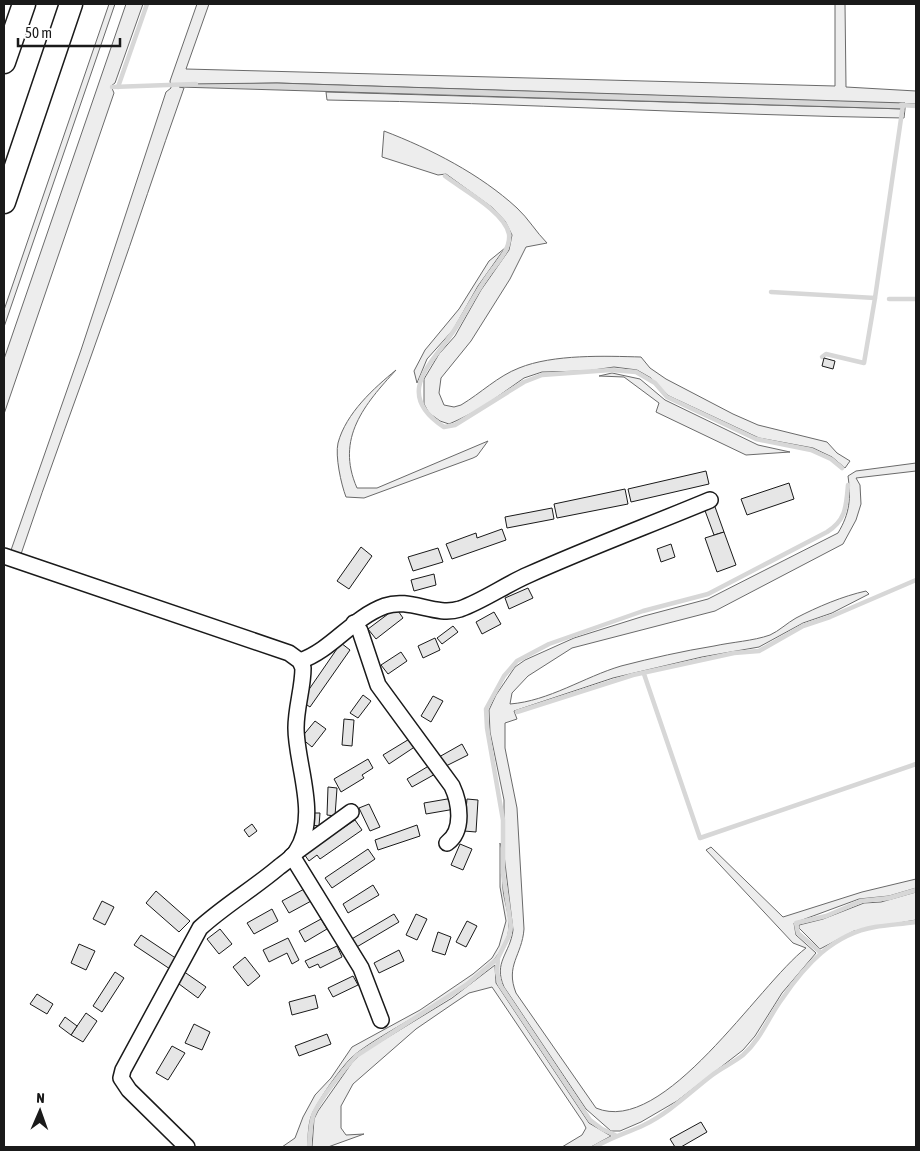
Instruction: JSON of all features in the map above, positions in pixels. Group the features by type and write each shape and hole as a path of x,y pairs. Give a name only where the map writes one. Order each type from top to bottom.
{"highway":[{"path":"4,62 24,4"},
{"path":"4,202 71,4"}],"street":[{"path":"300,661 313,657 354,622 384,606 397,602 444,610 459,609 528,575 710,500"},
{"path":"4,556 289,653 300,661 303,676 296,709 296,729 304,777 306,812 304,827 294,854"},
{"path":"354,622 360,631 378,685 452,786 456,795 458,827 454,838 447,843"},
{"path":"187,1147 129,1090 121,1078 123,1070 200,928 294,854 352,812"},
{"path":"294,854 361,968 381,1020"}],"shaded area":[{"path":"109,4 115,4 4,327 4,310"},
{"path":"126,4 143,4 115,83 111,86 114,93 4,414 4,359"},
{"path":"197,4 209,4 186,69 835,86 835,4 845,4 846,87 916,91 916,104 277,83 183,85 180,87 184,88 20,557 10,553 81,350 166,92 171,88 170,81"},
{"path":"277,83 905,103 905,109 179,87 183,84"},
{"path":"326,92 905,109 904,118 760,114 327,100"},
{"path":"384,131 437,154 471,173 503,196 521,212 547,243 526,247 510,279 471,341 441,378 439,393 444,405 454,407 461,405 504,375 533,363 580,357 641,357 650,368 666,379 733,414 758,425 827,442 837,453 850,461 845,468 832,457 813,448 759,438 669,396 651,378 637,370 614,367 587,371 542,372 524,378 480,409 449,424 440,421 429,413 424,404 424,379 439,354 455,336 481,290 509,250 512,235 505,221 493,208 446,174 438,175 382,157"},
{"path":"505,248 478,286 453,330 427,359 417,383 414,371 425,350 459,309 489,261"},
{"path":"396,370 364,409 351,438 349,453 351,470 357,488 377,488 488,441 477,456 473,458 364,498 346,497 340,478 337,455 338,443 342,432 354,411"},
{"path":"612,373 640,379 665,400 758,445 790,452 746,455 656,412 659,403 624,377 599,376"},
{"path":"916,463 916,471 856,478 860,485 861,504 856,520 843,544 715,611 572,648 528,676 512,693 510,704 524,702 553,694 621,666 679,652 763,637 770,635 796,618 830,602 866,591 869,594 832,613 803,623 759,647 702,657 613,678 514,711 517,719 505,723 505,748 517,808 524,929 513,968 513,983 516,993 596,1108 623,1111 651,1100 680,1080 708,1053 786,967 806,948 793,943 706,850 711,847 783,917 862,892 916,879 916,888 889,896 859,899 794,923 796,935 816,953 782,993 755,1036 743,1050 677,1101 641,1122 620,1131 611,1131 586,1109 504,987 501,978 501,964 513,930 504,855 504,800 490,732 489,710 496,695 515,667 525,660 574,638 644,616 708,599 838,533 849,505 848,476 856,471"},
{"path":"500,843 503,860 503,889 509,928 500,952 485,969 464,986 369,1044 352,1057 331,1083 311,1116 308,1147 282,1147 295,1138 303,1117 315,1095 331,1078 352,1047 420,1010 473,974 492,958 499,946 506,921 500,887"},
{"path":"916,892 916,920 854,931 820,949 799,928 799,925 823,919 864,903 881,902"},
{"path":"495,965 496,983 589,1123 611,1136 591,1147 562,1147 582,1135 586,1128 492,987 469,993 416,1029 353,1084 341,1106 341,1128 346,1135 364,1134 328,1147 312,1147 314,1119 318,1111 351,1064 362,1053 452,998"}],"building":[{"path":"824,358 835,361 833,369 822,366"},
{"path":"706,471 709,484 631,502 628,489"},
{"path":"789,483 794,499 747,515 741,499"},
{"path":"625,489 628,504 557,518 554,504"},
{"path":"714,504 724,532 714,535 704,508"},
{"path":"552,508 554,519 507,528 505,517"},
{"path":"502,529 506,540 452,559 446,544 476,533 477,538"},
{"path":"724,532 736,565 717,572 705,538"},
{"path":"671,544 675,557 661,562 657,549"},
{"path":"361,547 372,556 349,589 337,581"},
{"path":"438,548 443,562 413,571 408,557"},
{"path":"434,574 436,585 414,591 411,580"},
{"path":"528,588 533,598 509,609 505,598"},
{"path":"396,608 403,618 376,639 368,629"},
{"path":"494,612 501,624 482,634 476,622"},
{"path":"453,626 458,632 442,644 437,638"},
{"path":"435,638 440,650 423,658 418,646"},
{"path":"341,643 350,650 310,707 301,701"},
{"path":"401,652 407,661 388,674 381,665"},
{"path":"363,695 371,701 358,718 350,713"},
{"path":"433,696 443,701 431,722 421,716"},
{"path":"344,719 354,720 352,746 342,745"},
{"path":"315,721 326,729 312,747 301,738"},
{"path":"411,738 416,746 389,764 383,755"},
{"path":"462,744 468,755 444,767 439,757"},
{"path":"368,759 373,768 362,775 364,778 341,792 334,779"},
{"path":"432,764 437,773 412,787 407,779"},
{"path":"328,787 337,788 335,816 327,815"},
{"path":"453,798 455,809 426,814 424,803"},
{"path":"467,799 478,800 476,832 464,831"},
{"path":"369,804 380,827 370,831 359,808"},
{"path":"312,813 320,813 319,826 311,825"},
{"path":"355,820 362,830 320,859 317,855 309,861 304,854"},
{"path":"252,824 257,831 249,837 244,830"},
{"path":"417,825 420,836 378,850 375,840"},
{"path":"460,844 472,849 463,870 451,865"},
{"path":"368,849 375,859 332,888 325,878"},
{"path":"373,885 379,895 348,913 343,904"},
{"path":"306,888 313,900 289,913 282,901"},
{"path":"156,891 190,921 179,932 146,903"},
{"path":"102,901 114,907 105,925 93,919"},
{"path":"272,909 278,921 254,934 247,923"},
{"path":"394,914 399,922 355,948 350,940"},
{"path":"416,914 427,919 417,940 406,935"},
{"path":"321,919 327,929 305,942 299,931"},
{"path":"467,921 477,926 466,947 456,942"},
{"path":"220,929 232,944 219,954 207,939"},
{"path":"438,932 451,937 445,955 432,951"},
{"path":"141,935 177,959 170,969 134,945"},
{"path":"288,938 299,960 292,964 287,953 269,962 263,950"},
{"path":"79,944 95,951 86,970 71,963"},
{"path":"337,946 342,957 320,968 318,964 309,968 305,961"},
{"path":"399,950 404,961 379,973 374,963"},
{"path":"245,957 260,976 248,986 233,967"},
{"path":"183,971 206,987 198,998 175,981"},
{"path":"115,972 124,978 102,1012 93,1006"},
{"path":"353,976 358,985 333,997 328,988"},
{"path":"37,994 53,1004 47,1014 30,1004"},
{"path":"315,995 318,1008 292,1015 289,1002"},
{"path":"86,1013 97,1021 83,1042 71,1035"},
{"path":"65,1017 77,1026 71,1035 59,1026"},
{"path":"194,1024 210,1032 202,1050 185,1043"},
{"path":"327,1034 331,1044 299,1056 295,1046"},
{"path":"172,1046 185,1053 168,1080 156,1073"},
{"path":"701,1122 707,1132 681,1147 675,1147 670,1139"}],"waterway":[{"path":"118,87 147,4"},
{"path":"112,87 196,84"},
{"path":"901,105 916,106"},
{"path":"771,292 875,298 903,105"},
{"path":"445,176 472,194 500,217 506,226 509,240 502,257 483,283 455,329 428,366 422,378 419,390 421,402 429,414 444,427 455,425 524,382 542,375 611,370 636,372 655,383 667,397 756,439 811,450 831,459 842,468"},
{"path":"822,357 826,354 864,363 875,298"},
{"path":"889,299 916,299"},
{"path":"615,1135 602,1129 590,1120 500,985 497,972 498,958 509,936 511,926 503,873 503,820 487,728 486,709 504,676 517,661 549,644 643,611 708,594 827,532 838,523 844,512 848,485"},
{"path":"517,712 633,675 734,653 759,651 803,626 830,617 916,580"},
{"path":"644,674 700,838 916,764"},
{"path":"820,952 798,933 796,923 826,916 861,901 889,898 916,890"},
{"path":"595,1147 653,1120 670,1109 715,1073 743,1055 755,1042 777,1006 800,974 833,944 846,936 875,927 916,922"},
{"path":"309,1147 311,1124 320,1102 356,1056 466,985 497,959"}]}
